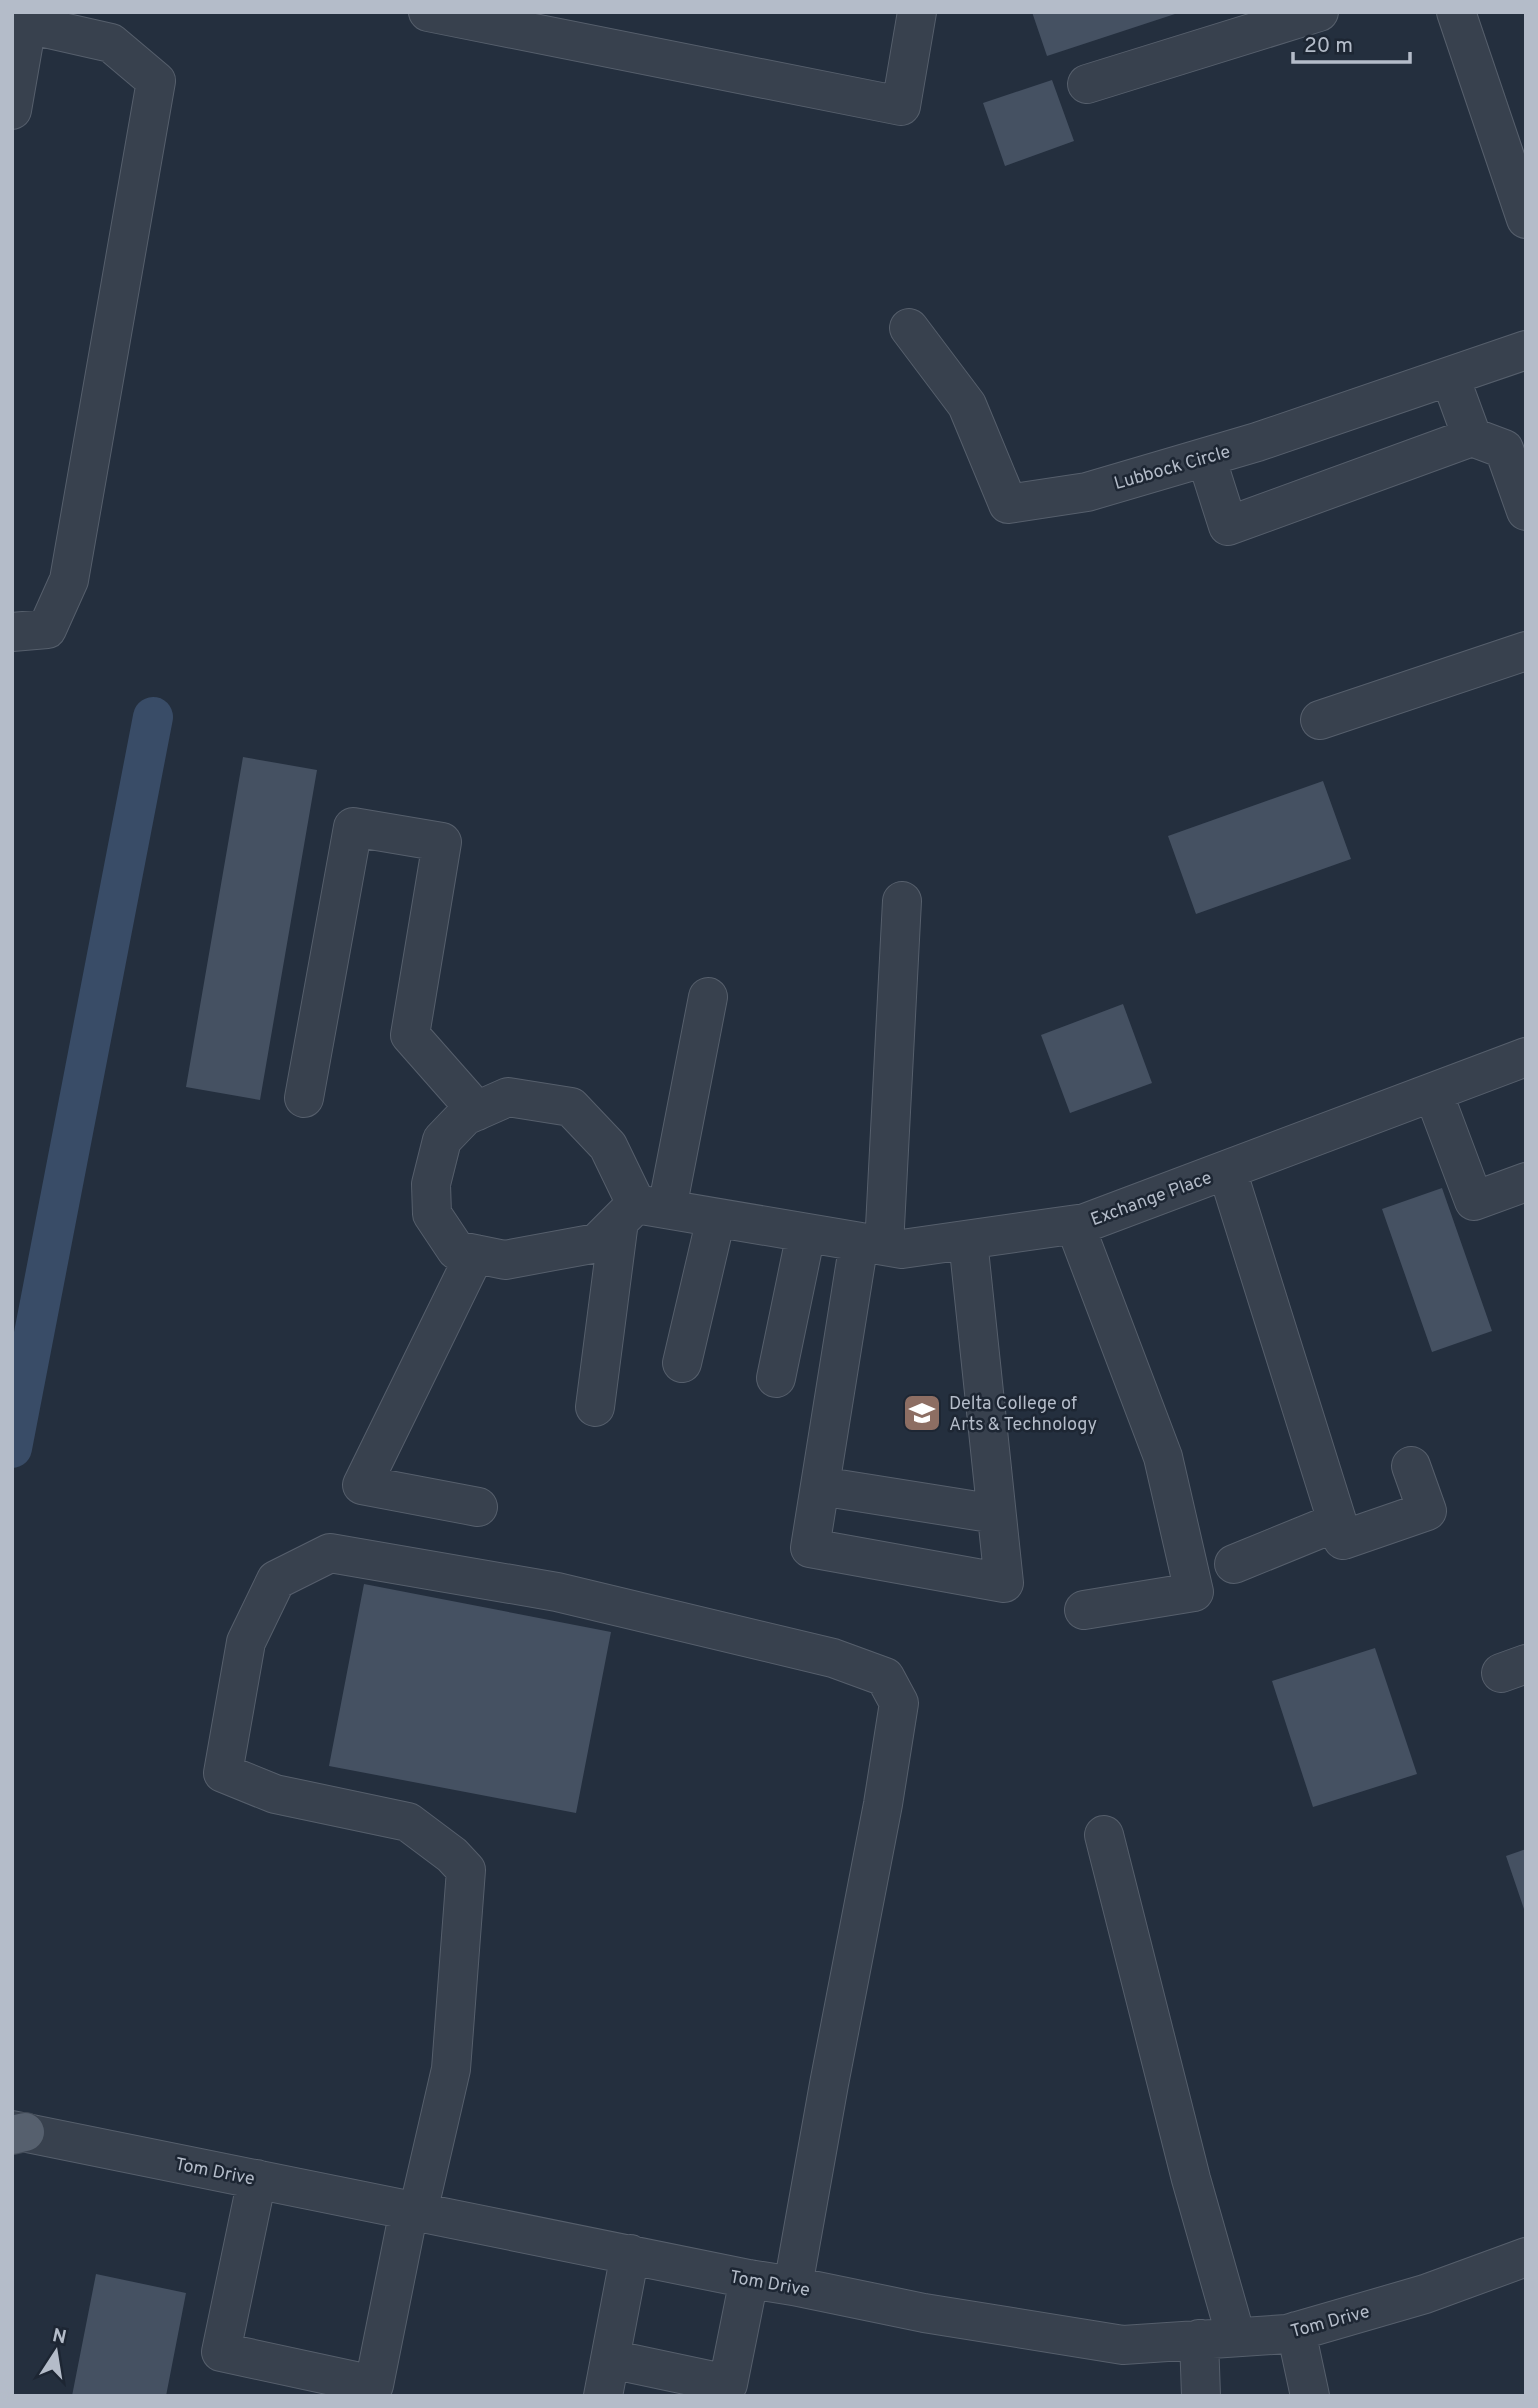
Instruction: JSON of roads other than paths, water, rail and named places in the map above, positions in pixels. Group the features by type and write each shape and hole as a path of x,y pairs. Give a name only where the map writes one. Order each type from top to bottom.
{"street":[{"path":"428,12 901,106 917,12"},
{"path":"1087,84 1319,12"},
{"path":"1456,12 1526,219"},
{"path":"12,110 20,24 111,43 156,81 69,580 47,629 12,632"},
{"name":"Lubbock Circle","path":"909,328 967,405 1008,504 1087,492 1206,457 1526,350"},
{"path":"1450,377 1472,437"},
{"path":"1206,457 1228,526 1472,437 1504,449 1526,511"},
{"path":"1320,720 1526,651"},
{"path":"304,1098 353,827 442,842 410,1035 477,1111"},
{"path":"902,901 872,1244 820,1486 810,1548 1004,1583 968,1240"},
{"path":"594,1407 640,1212 708,997"},
{"name":"Exchange Place","path":"640,1212 716,1218 902,1249 1075,1225 1526,1057"},
{"path":"1433,1092 1474,1201 1526,1182"},
{"path":"508,1097 571,1107 608,1146 640,1212 597,1243 505,1260 456,1250 432,1214 431,1184 442,1140 465,1116 508,1097"},
{"path":"1227,1170 1343,1540 1427,1511 1411,1466"},
{"path":"682,1363 716,1218"},
{"path":"1075,1225 1163,1457 1194,1592 1084,1610"},
{"path":"776,1378 806,1233"},
{"path":"475,1254 362,1485 478,1507"},
{"path":"820,1486 996,1514"},
{"path":"1234,1564 1337,1522"},
{"path":"257,2179 222,2352 374,2385 414,2211 451,2069 466,1870 453,1855 408,1822 275,1794 223,1773 246,1642 276,1580 330,1553 556,1591 833,1658 885,1677 899,1703 883,1804 793,2286"},
{"path":"1104,1835 1191,2179 1217,2338 1201,2396"},
{"name":"Tom Drive","path":"16,2132 749,2280 793,2286 924,2313 1123,2345 1296,2331 1424,2294 1526,2257"},
{"path":"603,2396 630,2254"},
{"path":"610,2359 728,2384 749,2280"},
{"path":"1296,2331 1310,2396"}],"waterway":[{"path":"12,1448 153,717"}],"place":[{"name":"Delta College of Arts & Technology","path":"922,1413"}]}
